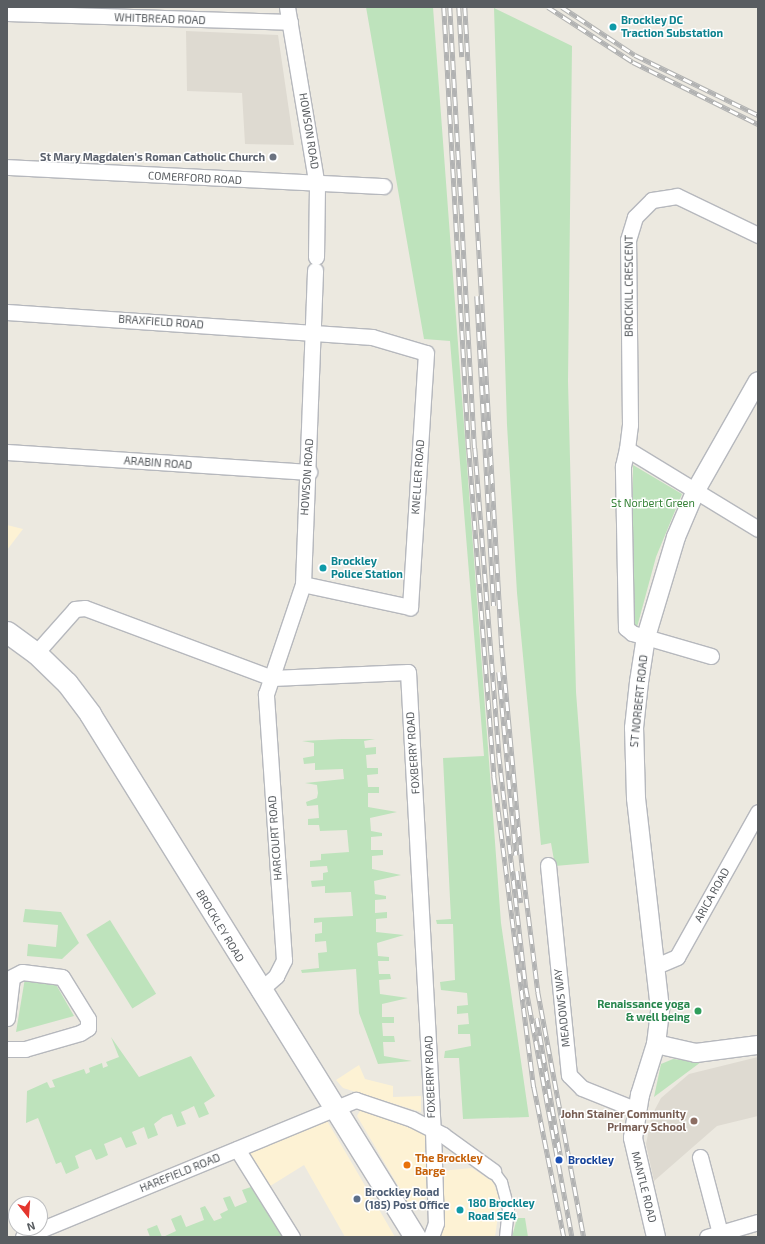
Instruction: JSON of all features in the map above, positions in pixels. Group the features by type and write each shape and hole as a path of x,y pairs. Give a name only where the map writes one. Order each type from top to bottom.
{"main road":[{"name":"BROCKLEY ROAD","path":"7,632 36,653 67,683 105,738 259,991 336,1108 415,1237"}],"street":[{"name":"WHITBREAD ROAD","path":"7,13 288,14"},
{"name":"HOWSON ROAD","path":"272,678 304,584 304,496 308,472 316,264 317,186 288,14"},
{"name":"COMERFORD ROAD","path":"7,167 317,186 384,186"},
{"name":"BROCKILL CRESCENT","path":"627,449 630,406 628,240 635,217 652,200 677,196 758,235"},
{"name":"BRAXFIELD ROAD","path":"7,312 314,333"},
{"name":"KNELLER ROAD","path":"304,584 410,607 426,353 372,337 314,333"},
{"name":"ST NORBERT ROAD","path":"656,1044 660,1009 634,766 636,713 646,637 664,572 696,490 758,382"},
{"path":"711,656 632,633 624,622 624,466 627,449 758,529"},
{"name":"ARABIN ROAD","path":"7,452 308,472"},
{"name":"FOXBERRY ROAD","path":"36,653 74,609 85,608 272,678 408,672 436,1223 431,1237"},
{"name":"HARCOURT ROAD","path":"259,991 276,976 284,960 266,694 272,678"},
{"name":"ARICA ROAD","path":"656,966 677,957 758,812"},
{"name":"MEADOWS WAY","path":"548,865 570,1074 582,1088 637,1110"},
{"path":"7,1018 12,977 22,972 62,977 88,1019 88,1028 80,1033 25,1049 7,1049"},
{"path":"656,1044 696,1053 758,1045"},
{"name":"MANTLE ROAD","path":"656,1044 637,1110 633,1138 656,1237"},
{"name":"HAREFIELD ROAD","path":"24,1237 356,1100 362,1101 432,1130 471,1153 493,1171"},
{"path":"237,1149 292,1237"},
{"path":"700,1157 713,1235 758,1222"},
{"path":"493,1171 501,1182 508,1208 504,1237"}],"shaded area":[{"path":"186,31 278,35 294,145 245,144 242,93 187,91"},
{"path":"7,525 23,529 7,550"},
{"name":"John Stainer Community Primary School","path":"758,1057 758,1116 717,1126 654,1181 646,1144 652,1115 661,1098 689,1074"},
{"path":"359,1065 365,1079 393,1086 393,1097 421,1096 421,1112 343,1088 336,1080"},
{"name":"The Brockley Barge","path":"361,1109 425,1134 427,1196 422,1203 414,1205 407,1201 357,1116"},
{"path":"326,1119 395,1237 345,1237 304,1165 267,1188 245,1150"},
{"path":"472,1168 493,1182 500,1201 495,1237 441,1237 441,1171"}],"green space":[{"path":"366,7 433,7 501,923 529,1117 463,1119 459,1058 444,1058 445,1051 471,1046 470,1034 458,1034 458,1025 469,1024 468,1013 457,1014 457,1006 468,1005 467,993 441,990 440,982 455,980 453,924 437,924 436,920 451,919 443,758 484,756 450,341 424,339"},
{"path":"494,8 572,46 568,381 576,692 589,863 555,866 551,843 541,845 517,593 507,425"},
{"name":"St Norbert Green","path":"633,465 682,494 656,557 636,631 632,629"},
{"path":"375,739 364,741 365,748 376,747 376,754 366,755 367,768 378,768 378,774 367,775 368,787 379,787 379,793 368,793 368,807 397,812 370,818 371,831 382,833 382,836 371,837 371,850 383,850 383,855 372,856 372,869 401,875 374,881 375,894 386,896 386,899 375,900 375,913 387,912 387,918 376,919 376,932 404,935 377,943 378,956 389,957 389,961 378,961 379,974 390,974 391,979 379,980 380,994 408,998 382,1004 382,1017 394,1017 394,1023 382,1023 383,1036 394,1036 395,1042 383,1042 384,1056 412,1061 378,1064 359,1013 356,969 302,973 301,970 319,968 318,953 327,952 326,941 315,942 315,934 322,933 322,922 314,923 314,918 353,916 351,892 325,893 325,886 312,887 311,881 323,880 323,873 328,872 327,866 310,867 310,861 321,860 321,854 349,852 347,830 320,831 319,825 308,825 308,819 319,818 318,805 307,806 306,802 317,798 318,793 317,785 305,783 344,779 343,769 315,770 315,763 304,764 303,758 314,756 314,743 302,741"},
{"path":"25,909 61,912 79,943 62,959 27,956 28,944 56,947 58,925 23,922"},
{"path":"110,920 156,994 132,1009 86,935"},
{"path":"25,978 54,981 74,1016 16,1032"},
{"path":"111,1037 139,1077 191,1056 215,1096 204,1103 209,1114 199,1118 194,1106 181,1112 186,1124 177,1127 172,1114 163,1117 154,1124 158,1135 148,1139 144,1127 132,1132 137,1144 126,1148 121,1137 104,1144 108,1155 96,1160 91,1149 83,1152 75,1156 79,1168 66,1174 61,1162 56,1164 38,1118 26,1123 27,1091 47,1082 50,1088 55,1087 52,1080 84,1069 86,1074 90,1072 89,1068 102,1063 103,1068 108,1066 106,1062 119,1057"},
{"path":"673,1059 701,1062 654,1097 661,1064"},
{"path":"251,1187 258,1197 263,1194 290,1237 163,1237 176,1231 171,1219 181,1215 186,1227 204,1220 200,1208 205,1206 214,1221 222,1218 220,1214 228,1210 223,1198 230,1196 235,1207 247,1202 242,1190"},
{"path":"517,1218 525,1218 528,1237 512,1237"},
{"path":"157,1225 162,1237 150,1237 147,1229"}],"railway":[{"path":"444,7 469,449 494,776 534,1087 564,1237"},
{"path":"450,7 475,448 499,755 526,988 572,1237"},
{"path":"459,7 462,57"},
{"path":"465,7 502,648 522,863 538,992 584,1237"},
{"path":"548,7 633,62 758,124"},
{"path":"562,7 635,55 758,115"},
{"path":"477,296 494,606"},
{"path":"499,672 516,855"},
{"path":"517,871 521,903"},
{"path":"537,1018 561,1158"}],"place":[{"name":"Brockley DC Traction Substation","path":"613,27"},
{"name":"St Mary Magdalen's Roman Catholic Church","path":"273,157"},
{"name":"Brockley Police Station","path":"323,568"},
{"name":"Renaissance yoga & well being","path":"698,1011"},
{"name":"John Stainer Community Primary School","path":"694,1121"},
{"name":"Brockley","path":"559,1160"},
{"name":"The Brockley Barge","path":"407,1165"},
{"name":"Brockley Road (185) Post Office","path":"357,1199"},
{"name":"180 Brockley Road SE4","path":"460,1210"}]}
